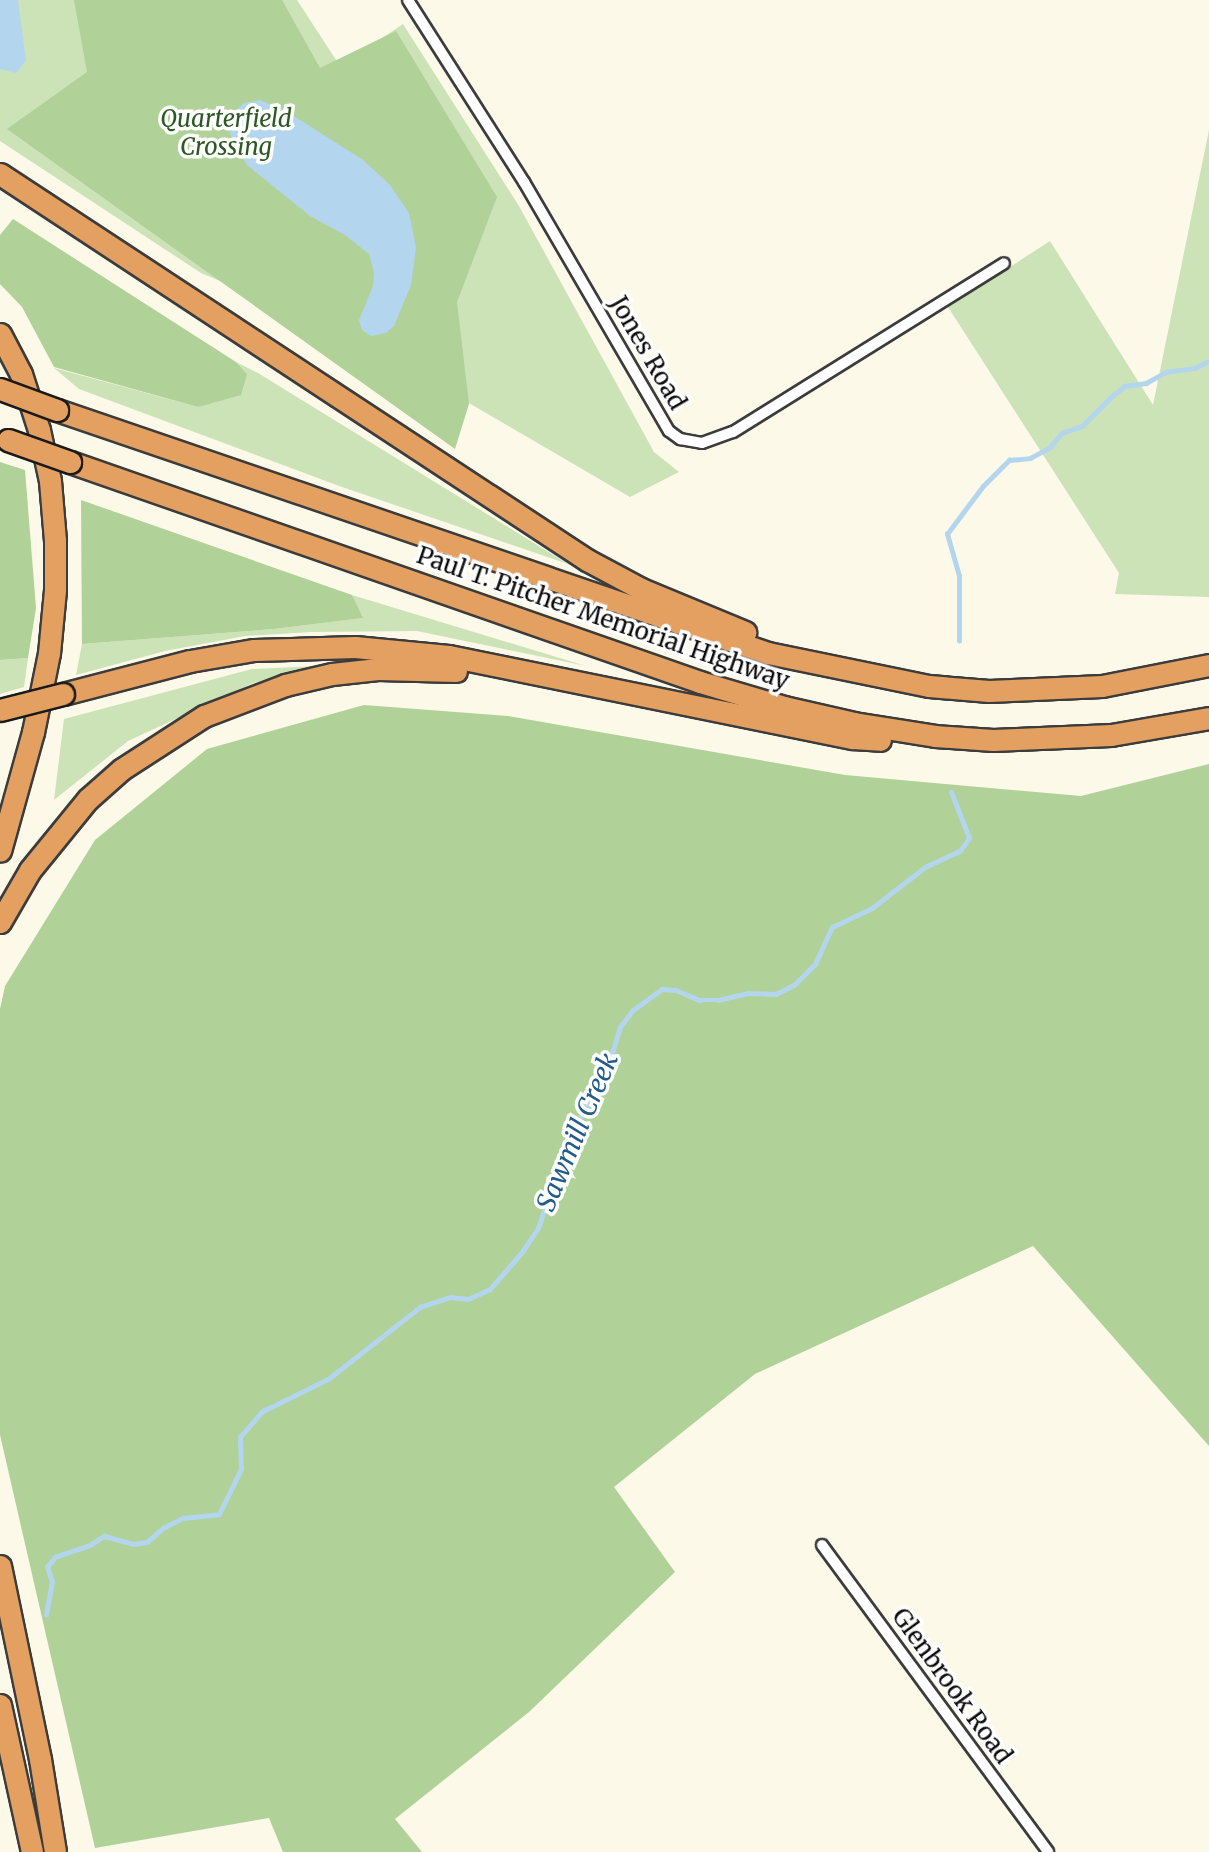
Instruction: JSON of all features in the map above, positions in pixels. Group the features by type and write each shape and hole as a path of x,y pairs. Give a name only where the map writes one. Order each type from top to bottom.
{"highway":[{"path":"0,174 587,560 641,589 718,623 829,663"},
{"path":"0,183 100,242"},
{"path":"0,334 21,374 39,430 50,481 55,565 49,653 33,732 0,851"},
{"name":"Paul T. Pitcher Memorial Highway","path":"0,389 713,637 768,653 929,685 989,691 1102,686 1209,666"},
{"name":"Paul T. Pitcher Memorial Highway","path":"4,438 700,682 784,707 855,723 935,736 1043,740 1111,736 1209,718"},
{"path":"0,710 190,661 306,646 426,653 853,738 936,746 1043,740"},
{"path":"0,922 30,870 88,799 122,769 165,738 204,716 245,698 332,674 378,669 424,668 572,681"},
{"path":"0,1566 40,1759 55,1852"},
{"path":"0,1705 32,1852"}],"street":[{"name":"Jones Road","path":"408,0 524,182 669,431 680,439 702,443 733,432 1004,263"},
{"name":"Glenbrook Road","path":"822,1545 1048,1852"}],"green space":[{"name":"Quarterfield Crossing","path":"0,0 297,0 340,66 403,24 519,206 654,452 679,472 630,497 383,353 341,332 201,273 0,141"},
{"name":"Quarterfield Crossing","path":"74,0 282,0 320,68 396,31 497,197 457,302 469,404 455,449 7,129 87,72"},
{"path":"1209,130 1209,597 1115,594 1119,573 948,307 1050,241 1153,405"},
{"path":"13,219 236,362 247,374 241,395 198,407 54,367 22,307 0,284 0,235"},
{"path":"236,362 568,564 342,487 79,389 54,368 198,407 247,374"},
{"path":"0,462 25,470 36,608 28,658 0,660"},
{"path":"81,500 352,595 363,618 274,629 82,644"},
{"path":"352,595 586,666 417,631 311,632 245,636 165,651 76,675 82,644 274,629 362,618"},
{"path":"28,658 24,687 0,694 0,660"},
{"path":"317,666 253,683 128,741 54,800 64,719 252,669"},
{"path":"364,705 508,716 845,775 1081,796 1209,764 1209,1446 1033,1246 755,1374 614,1487 675,1572 529,1712 395,1819 422,1852 283,1852 269,1818 95,1848 0,1435 0,1009 5,986 95,840 207,749"}],"water":[{"path":"0,0 18,0 26,61 16,73 0,69"},
{"path":"260,100 286,111 363,160 390,185 409,213 416,247 411,285 394,326 386,333 371,336 362,330 359,320 373,286 374,273 369,254 345,235 310,216 247,165 232,140 228,126 233,113 244,103"}],"waterway":[{"name":"Sawmill Creek","path":"959,641 959,576 947,534 983,486 1009,460 1030,458 1049,448 1062,433 1082,426 1125,386 1146,383 1166,372 1195,368 1209,361"},
{"name":"Sawmill Creek","path":"46,1615 52,1582 47,1567 55,1557 90,1545 104,1536 133,1544 147,1542 163,1528 183,1518 219,1514 241,1469 240,1437 263,1411 328,1379 420,1307 450,1297 468,1299 490,1289 522,1252 538,1228 546,1205 547,1188 575,1149 579,1120 588,1102 594,1080 608,1066 620,1027 633,1010 662,989 676,990 700,1000 718,1000 749,993 776,994 794,985 815,964 832,927 872,908 925,867 960,851 969,838 951,792"}]}
